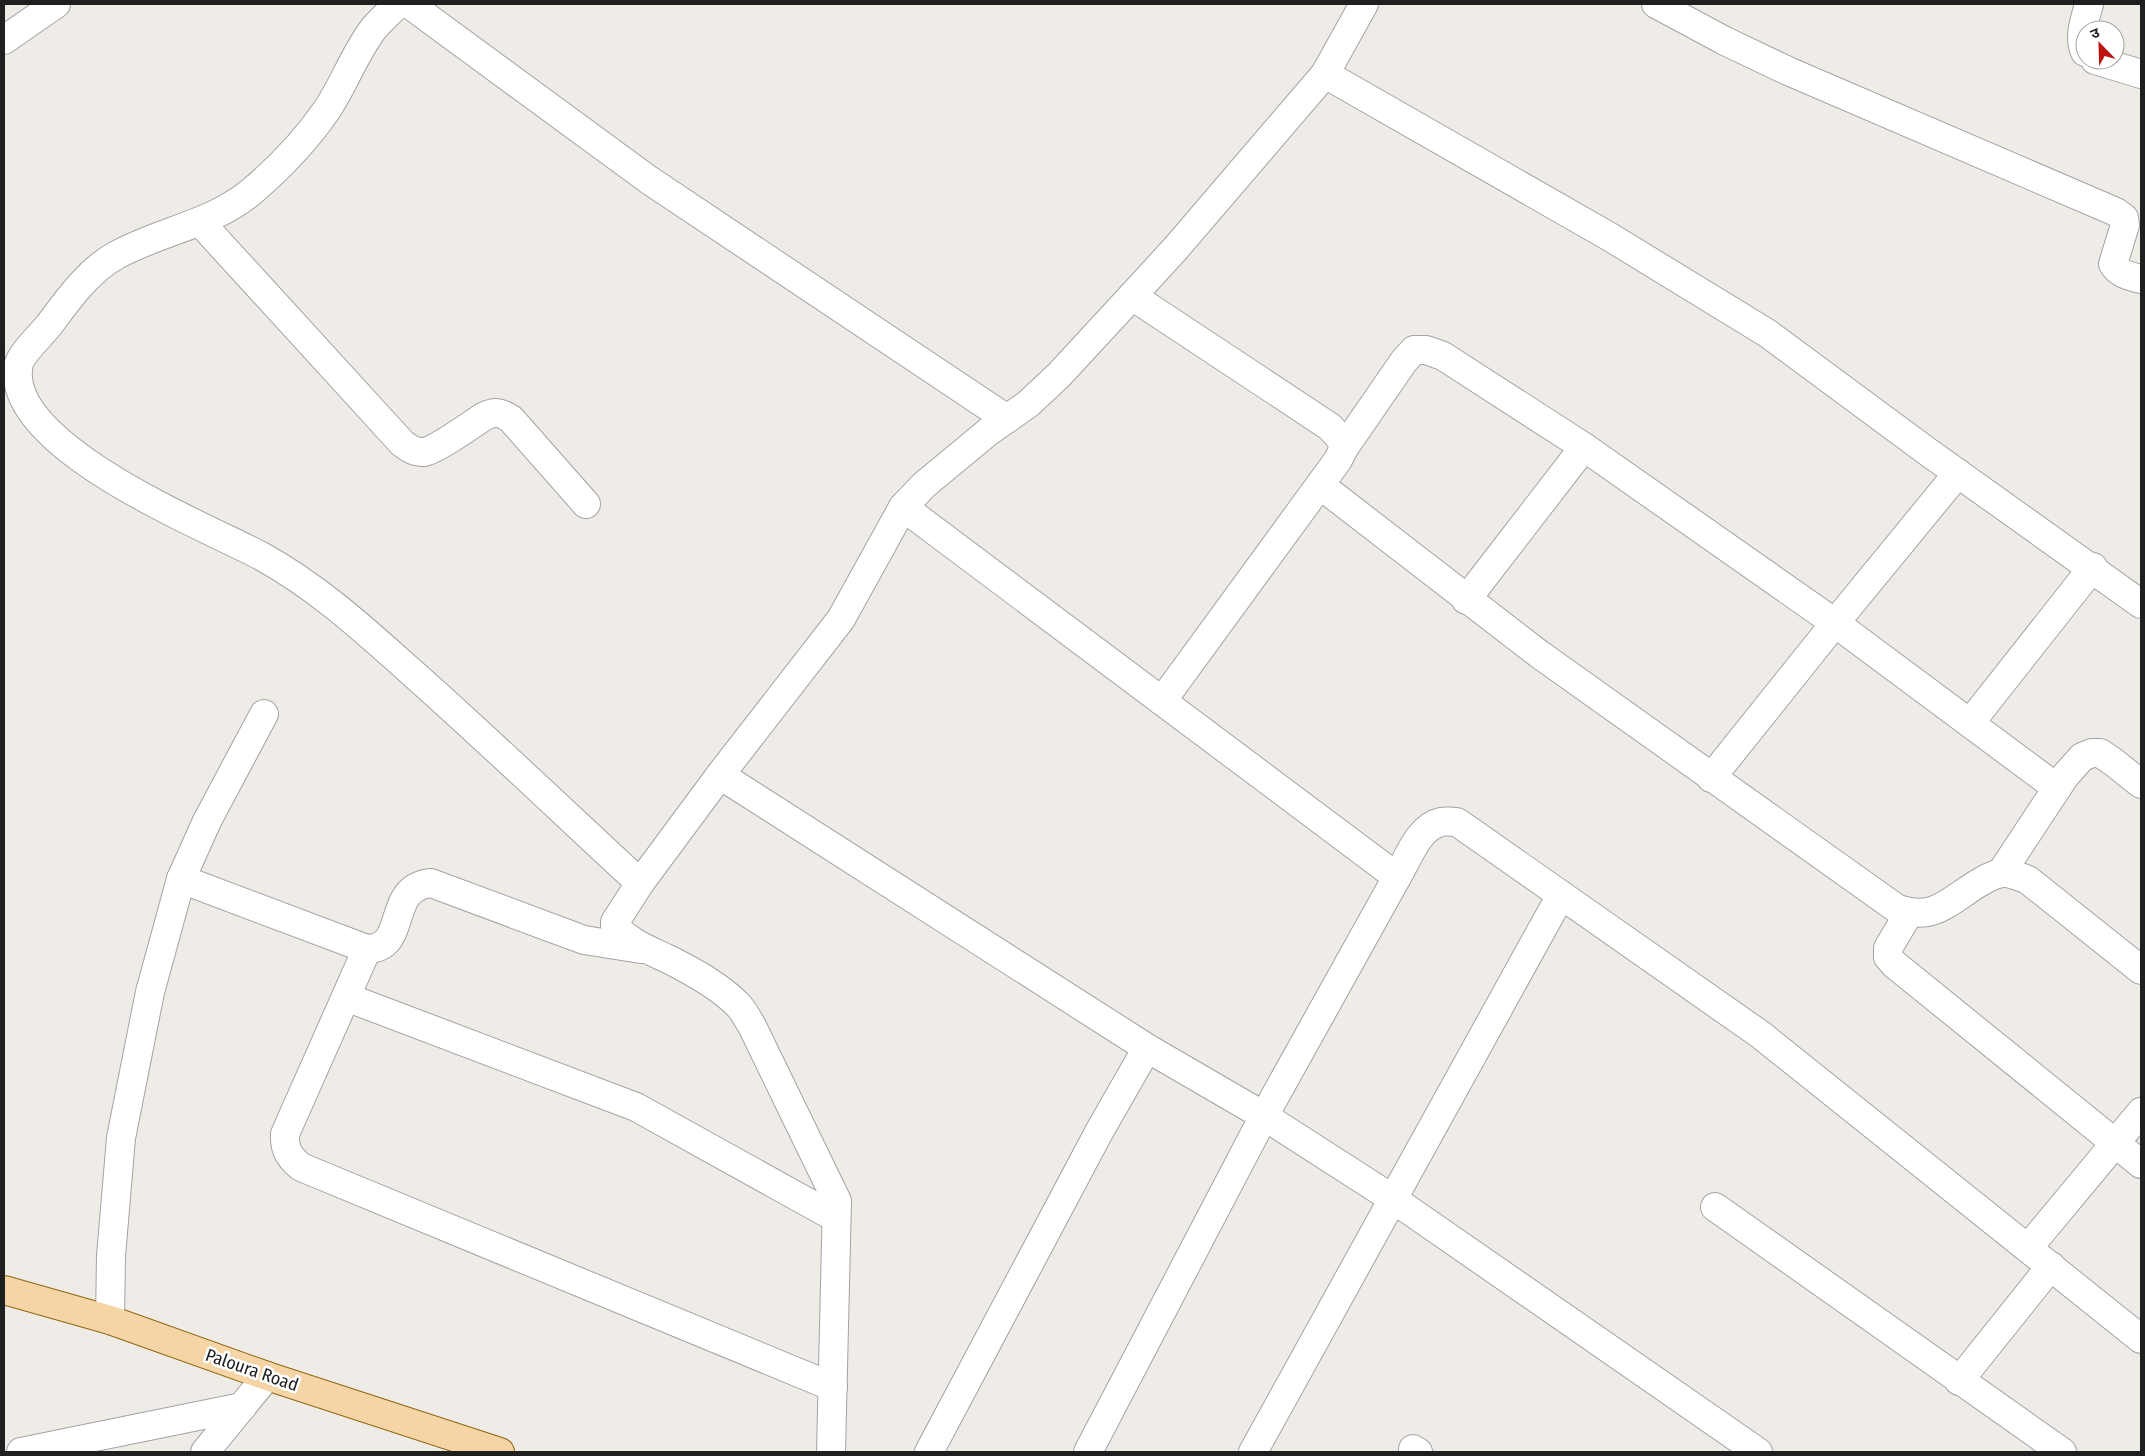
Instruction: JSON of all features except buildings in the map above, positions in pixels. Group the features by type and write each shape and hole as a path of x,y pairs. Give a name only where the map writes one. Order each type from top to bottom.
{"main road":[{"name":"Paloura Road","path":"4,1290 110,1320 267,1376 500,1452"}],"street":[{"path":"4,40 56,4"},
{"path":"398,4 375,27 325,113 302,140 249,193 200,222 113,257 90,276 69,298 19,362 17,381 21,402 34,421 59,447 107,479 197,526 264,558 296,577 336,606 434,692 640,883"},
{"path":"409,4 649,180 1007,419"},
{"path":"645,950 615,927 615,922 640,883 720,775 841,619 903,506 924,485 1028,404 1059,375 1132,296 1176,248 1324,74 1364,4"},
{"path":"1656,4 1725,41 1788,71 2116,212 2124,218 2125,225 2113,264 2117,270 2124,274 2141,279"},
{"path":"2084,20 2089,4"},
{"path":"2125,69 2141,74"},
{"path":"1324,74 1610,237 1766,332 1958,473 2093,567 2141,604"},
{"path":"200,222 402,443 411,450 424,452 490,413 500,412 511,419 586,504"},
{"path":"1132,296 1330,427 1340,438 1344,448"},
{"path":"1162,700 1338,460 1344,448 1404,361 1414,350 1426,350 1443,356 1584,447 1835,623 2056,788"},
{"path":"1466,600 1584,447"},
{"path":"1711,778 1958,473"},
{"path":"1320,485 1466,600 1546,660 1884,901 1909,913 1924,914 1937,910 1986,878 2001,873 2014,874 2028,880 2141,970"},
{"path":"903,506 1397,877"},
{"path":"1970,723 2093,567"},
{"path":"110,1320 111,1256 121,1138 150,992 181,879 207,821 264,714"},
{"path":"2001,873 2056,788 2073,764 2082,757 2092,753 2100,753 2112,760 2141,784"},
{"path":"720,775 1147,1048 1264,1116 1393,1199 1758,1452"},
{"path":"1088,1452 1264,1116 1397,877 1419,838 1429,828 1442,822 1457,822 1761,1035 2141,1339"},
{"path":"181,879 367,949 376,949 384,946 390,938 406,895 420,884 431,884 584,940 645,950 667,959 703,979 740,1007 752,1026 837,1201 831,1452"},
{"path":"1253,1452 1560,895"},
{"path":"1909,913 1888,948 1888,957 1894,964 2141,1164"},
{"path":"367,949 285,1134 284,1146 290,1158 300,1167 832,1387"},
{"path":"346,997 636,1107 836,1218"},
{"path":"929,1452 1099,1132 1147,1048"},
{"path":"2028,1248 2141,1112"},
{"path":"1715,1207 2062,1452"},
{"path":"1959,1381 2051,1266"},
{"path":"205,1452 267,1376"},
{"path":"21,1452 242,1407"}]}
